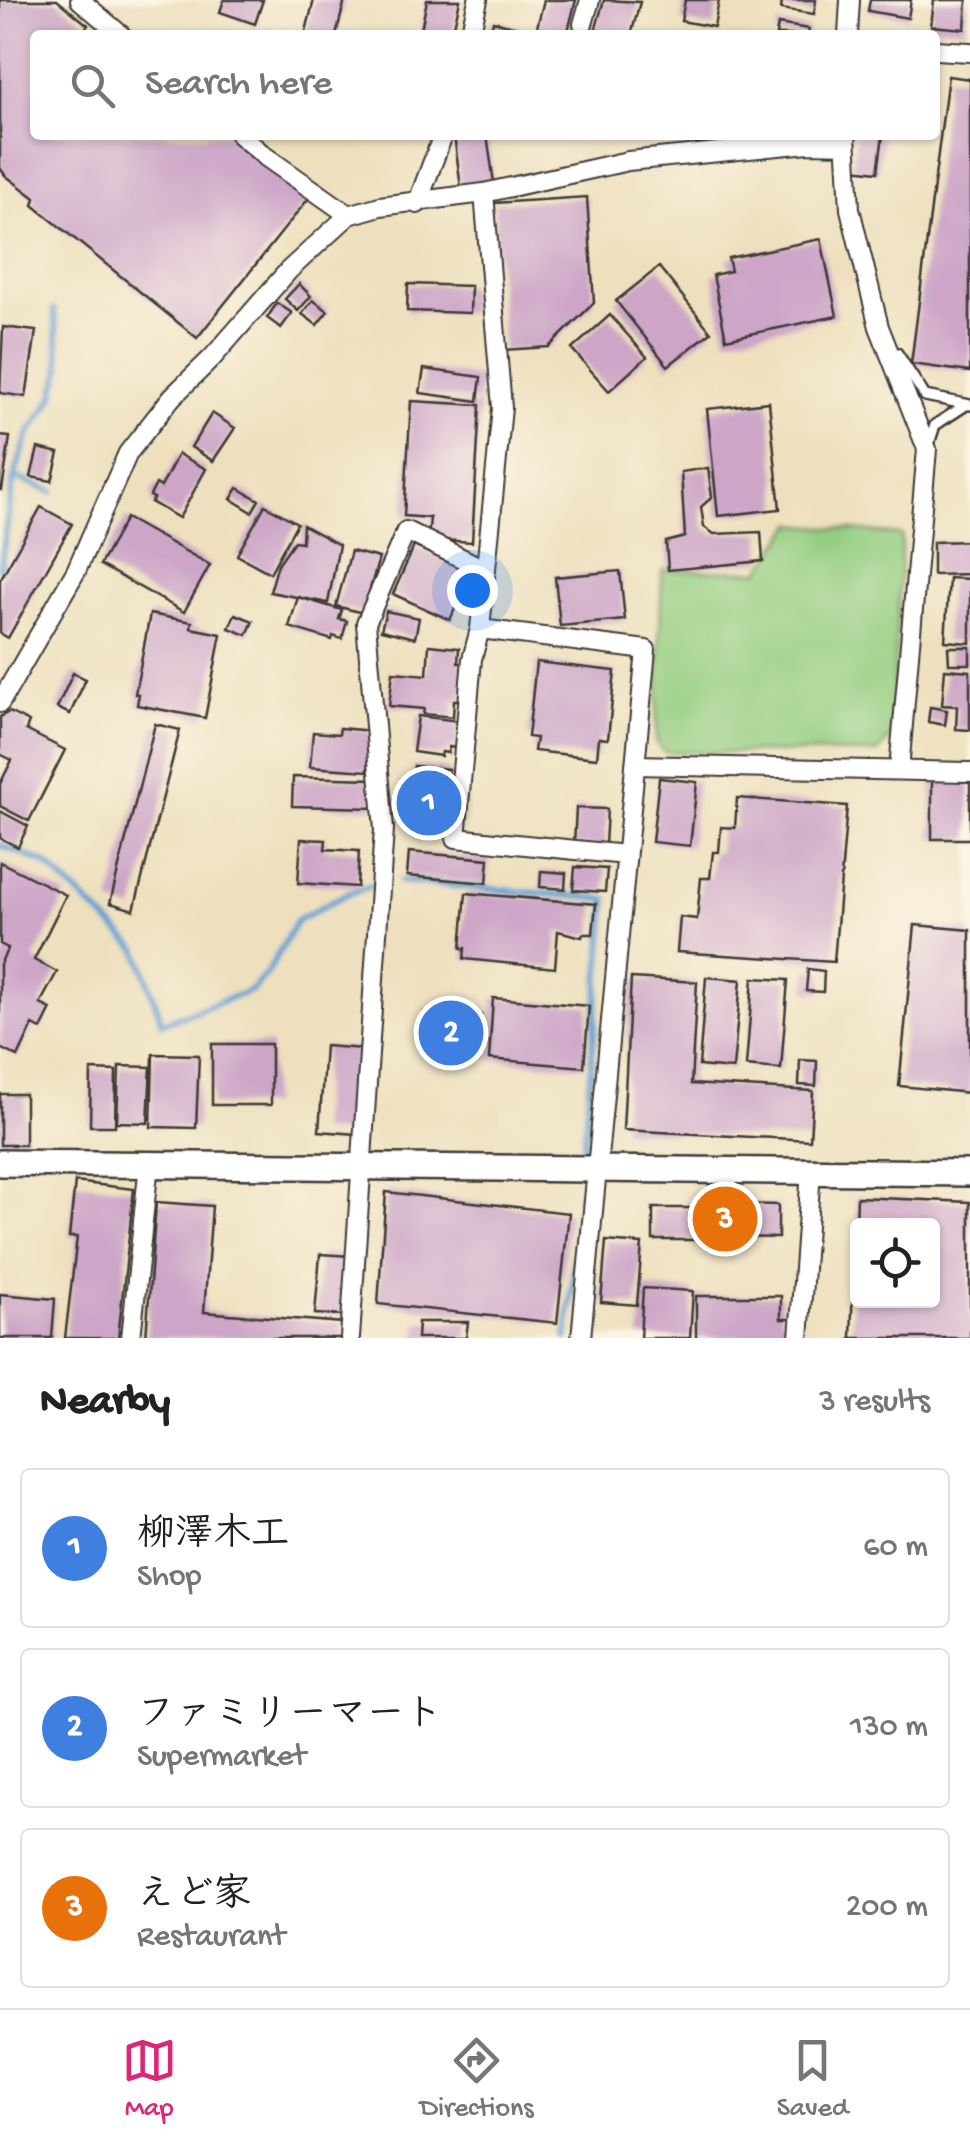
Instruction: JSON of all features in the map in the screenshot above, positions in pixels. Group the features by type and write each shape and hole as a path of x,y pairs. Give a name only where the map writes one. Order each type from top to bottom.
{"street":[{"path":"80,0 115,30"},
{"path":"471,30 478,0"},
{"path":"583,24 590,0"},
{"path":"848,30 850,0"},
{"path":"940,50 970,52"},
{"path":"246,140 349,215"},
{"path":"418,204 441,140"},
{"path":"0,703 76,571 128,453 172,397 289,270 349,215 380,206 484,193 628,161 834,140"},
{"path":"846,140 850,209 879,327 927,449 899,770"},
{"path":"484,193 502,408 480,629 472,659 456,838 626,855"},
{"path":"350,1338 384,829 366,623 406,532 486,570"},
{"path":"480,629 646,650 582,1338"},
{"path":"635,765 970,772"},
{"path":"0,1163 970,1172"},
{"path":"131,1338 149,1163"},
{"path":"799,1338 811,1171"}],"lane":[{"path":"879,327 925,396 968,405"},
{"path":"927,449 934,425 968,405"}],"green space":[{"path":"793,524 902,535 891,736 878,753 664,752 656,741 662,570 760,571"}],"building":[{"path":"0,0 57,0 88,25 84,30 30,30 30,140 237,140 309,198 197,338 33,205 35,198 0,168"},
{"path":"224,0 263,0 255,24 220,12"},
{"path":"314,0 345,0 337,30 306,30"},
{"path":"427,0 460,0 453,30 421,30"},
{"path":"544,0 576,0 568,30 536,30"},
{"path":"604,0 640,2 632,30 595,30"},
{"path":"685,0 719,0 714,27 681,21"},
{"path":"782,0 816,0 814,14 781,9"},
{"path":"870,0 911,0 908,18 868,11"},
{"path":"934,0 967,0 965,29 931,26"},
{"path":"493,21 521,28 520,30 491,30"},
{"path":"778,24 809,29 809,30 777,30"},
{"path":"948,76 970,79 970,372 911,364"},
{"path":"455,140 488,140 494,183 461,188"},
{"path":"855,140 882,140 878,172 852,169"},
{"path":"587,197 594,303 549,347 503,350 494,203"},
{"path":"821,239 837,316 726,339 713,275 731,271 728,258"},
{"path":"659,267 711,332 668,366 616,301"},
{"path":"299,284 311,296 298,311 285,299"},
{"path":"408,284 471,286 470,313 407,311"},
{"path":"313,300 328,311 317,325 302,314"},
{"path":"277,303 292,313 281,328 267,318"},
{"path":"610,315 647,357 609,391 572,349"},
{"path":"3,327 36,331 26,397 0,393"},
{"path":"424,369 481,377 478,401 420,393"},
{"path":"411,401 480,405 472,542 428,539 430,518 404,516"},
{"path":"769,402 780,509 718,516 707,409"},
{"path":"212,413 235,428 213,461 191,447"},
{"path":"0,436 10,437 2,490 0,490"},
{"path":"38,448 59,453 52,481 31,477"},
{"path":"178,454 206,469 179,518 151,502 154,498 150,496 156,484 161,487"},
{"path":"708,468 712,497 701,507 704,527 714,534 761,532 763,561 668,570 666,542 685,537 681,472"},
{"path":"238,488 259,500 252,512 231,499"},
{"path":"265,505 297,523 270,573 237,555"},
{"path":"41,507 72,524 8,638 0,633 0,580"},
{"path":"126,518 210,565 184,612 100,565"},
{"path":"303,525 339,545 328,603 270,592 278,564 294,541 302,542"},
{"path":"970,541 970,574 933,575 933,542"},
{"path":"414,546 471,572 450,620 393,594"},
{"path":"351,551 379,558 363,613 336,606"},
{"path":"620,571 625,620 560,626 555,577"},
{"path":"949,578 970,579 970,643 945,641"},
{"path":"298,597 342,610 339,619 347,621 342,639 333,636 332,640 289,627"},
{"path":"386,611 419,618 415,638 381,630"},
{"path":"150,614 192,622 191,628 221,634 205,718 137,705 139,694 135,694"},
{"path":"235,614 253,621 247,635 229,628"},
{"path":"429,645 459,648 458,663 465,663 462,700 454,700 453,717 389,706 393,672 427,675"},
{"path":"948,647 970,647 970,664 949,664"},
{"path":"536,662 615,671 608,739 599,738 597,758 534,751 536,738 528,737"},
{"path":"945,669 970,671 970,730 956,729 957,706 942,705"},
{"path":"73,673 86,679 70,714 57,708"},
{"path":"930,707 947,710 945,725 928,722"},
{"path":"9,712 29,722 26,730 65,750 29,821 0,806 0,784 12,760 0,754 0,717"},
{"path":"418,716 459,721 455,748 449,747 448,753 442,752 441,756 413,752"},
{"path":"155,724 180,730 134,910 110,903"},
{"path":"340,728 371,731 368,771 310,767 313,732 339,734"},
{"path":"414,766 449,769 444,829 409,825"},
{"path":"293,777 375,779 374,808 292,806"},
{"path":"659,778 697,782 690,846 652,842"},
{"path":"932,779 970,779 970,839 932,839"},
{"path":"737,798 847,806 834,962 677,952 680,917 697,919 701,878 710,878 713,852 719,852 721,827 735,828"},
{"path":"576,808 607,809 605,846 574,845"},
{"path":"0,811 28,826 18,847 0,838"},
{"path":"301,839 326,840 325,849 359,851 357,887 298,883"},
{"path":"409,852 489,859 487,883 407,876"},
{"path":"0,862 66,895 34,960 57,972 40,1004 51,1009 41,1029 33,1025 18,1057 0,1048 0,964 8,948 0,944"},
{"path":"575,867 607,869 605,892 573,890"},
{"path":"541,871 566,873 565,889 540,887"},
{"path":"466,893 596,904 593,934 582,937 558,931 555,968 464,959 465,948 461,948"},
{"path":"915,925 970,930 970,1093 899,1086"},
{"path":"808,969 824,971 823,992 806,991"},
{"path":"706,977 741,980 733,1069 699,1066"},
{"path":"631,978 697,982 691,1084 813,1091 810,1140 623,1130"},
{"path":"753,978 788,980 781,1069 746,1066"},
{"path":"493,998 589,1006 584,1067 489,1059"},
{"path":"424,1012 481,1015 479,1053 422,1050"},
{"path":"212,1044 271,1044 271,1105 212,1105"},
{"path":"325,1046 363,1049 356,1134 319,1131"},
{"path":"153,1054 199,1055 196,1128 151,1127"},
{"path":"800,1060 817,1061 816,1086 799,1085"},
{"path":"119,1066 151,1067 148,1123 117,1122"},
{"path":"91,1070 116,1071 115,1126 90,1126"},
{"path":"0,1094 25,1094 25,1145 0,1145"},
{"path":"75,1182 134,1189 118,1338 65,1338 77,1237 69,1237"},
{"path":"386,1192 569,1213 557,1323 378,1304"},
{"path":"857,1197 970,1202 970,1338 851,1338 852,1308 940,1308 940,1218 856,1218"},
{"path":"156,1202 212,1206 204,1312 343,1323 342,1338 146,1338"},
{"path":"735,1204 778,1205 778,1238 735,1237"},
{"path":"721,1205 731,1205 730,1239 720,1238"},
{"path":"653,1208 715,1208 715,1240 653,1240"},
{"path":"606,1241 642,1244 637,1305 601,1302"},
{"path":"320,1254 350,1256 345,1316 315,1314"},
{"path":"643,1288 693,1291 690,1338 640,1338"},
{"path":"0,1294 55,1299 52,1338 0,1338"},
{"path":"696,1296 781,1296 781,1319 793,1319 793,1338 696,1338"},
{"path":"418,1322 468,1322 466,1338 417,1338"}],"waterway":[{"path":"0,569 14,477 29,433 53,398 61,369 54,310"},
{"path":"14,477 53,492"},
{"path":"0,845 45,863 138,950 162,1023 252,990 268,972 297,920 344,895 374,885"},
{"path":"401,881 607,899 583,1150"},
{"path":"567,1338 581,1191"}],"place":[{"name":"柳澤木工","path":"429,803"},
{"name":"ファミリーマート","path":"451,1033"},
{"name":"えど家","path":"725,1219"}]}
